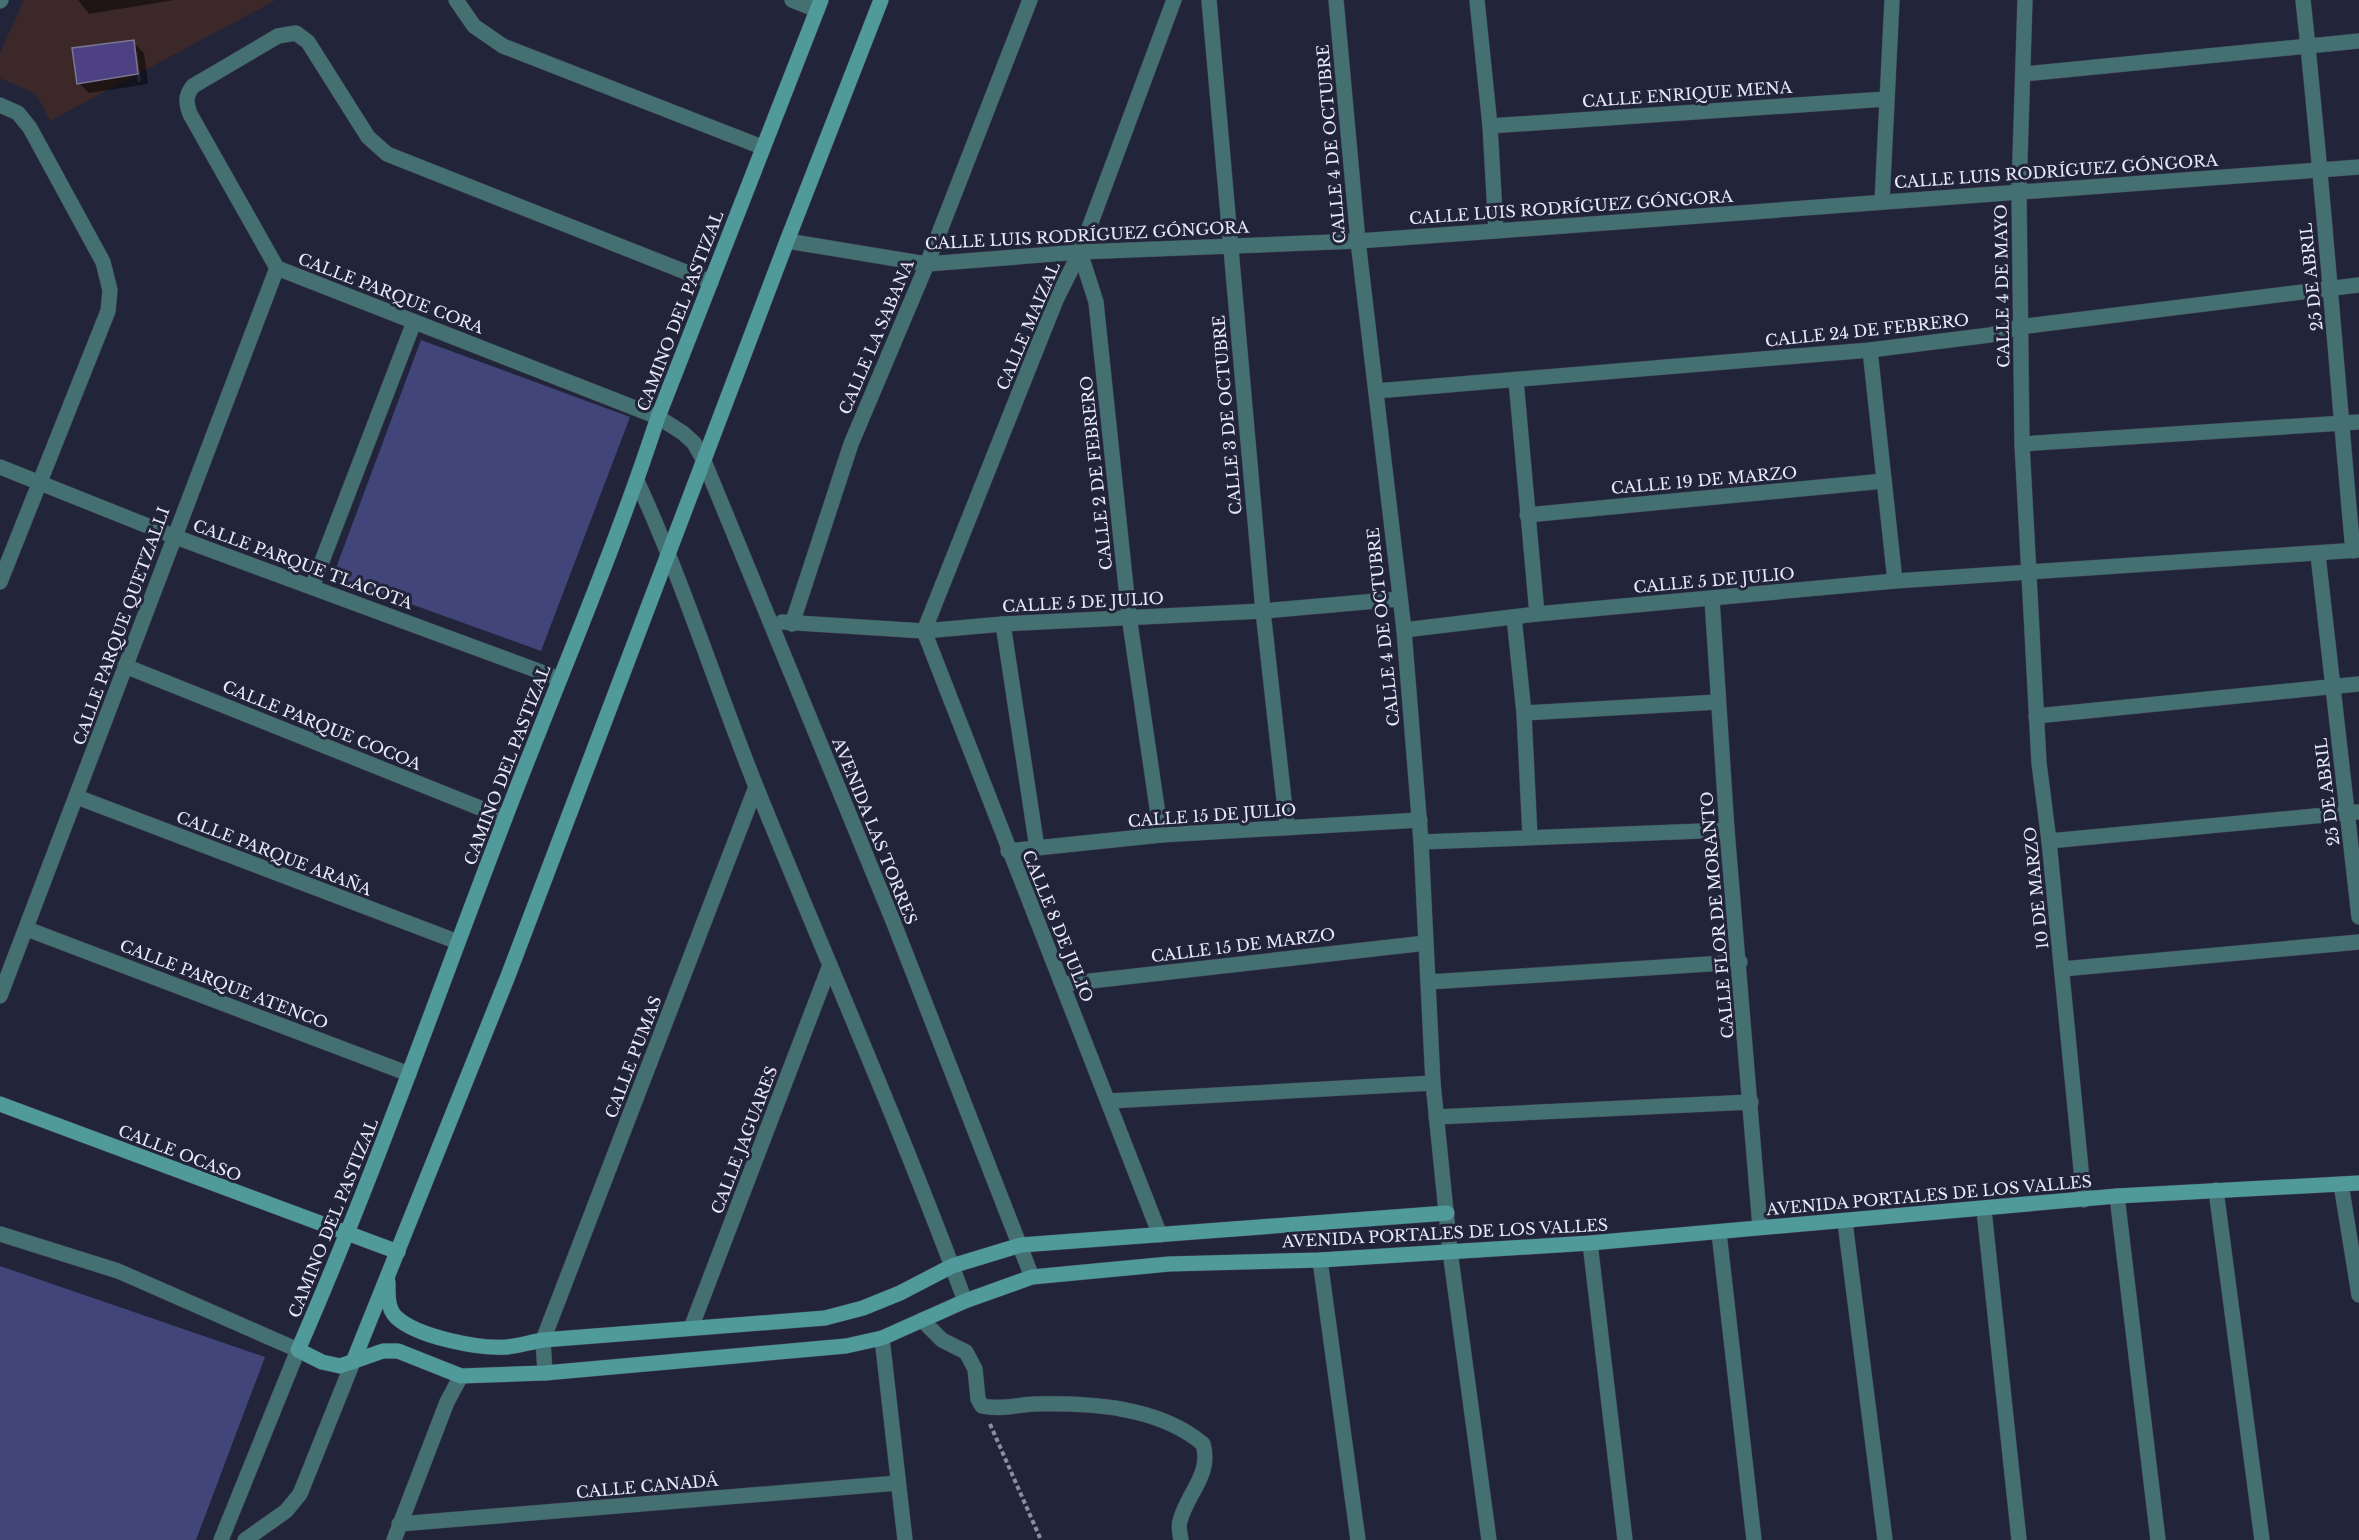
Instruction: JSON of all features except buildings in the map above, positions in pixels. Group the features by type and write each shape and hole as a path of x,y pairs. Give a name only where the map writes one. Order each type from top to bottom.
{"street":[{"path":"456,0 474,26 503,46 762,147"},
{"path":"792,0 819,5"},
{"path":"245,1540 286,1511 300,1494 508,976 881,0"},
{"name":"CALLE LA SABANA","path":"792,624 850,444 927,264 1030,0"},
{"name":"CALLE MAIZAL","path":"924,631 1056,300 1080,252 1174,0"},
{"name":"CALLE 3 DE OCTUBRE","path":"1209,0 1263,611 1287,827"},
{"name":"CALLE 4 DE OCTUBRE","path":"1336,0 1358,241 1404,630 1420,820 1430,982 1433,1083 1450,1251 1489,1540"},
{"path":"1478,0 1491,126 1496,231"},
{"path":"1882,202 1892,0"},
{"name":"CALLE 4 DE MAYO","path":"2025,0 2019,191 2019,327 2028,573"},
{"name":"25 DE ABRIL","path":"2304,0 2318,171 2332,288 2342,424 2356,551"},
{"name":"CAMINO DEL PASTIZAL","path":"221,1540 298,1350 348,1235 505,818 637,481 658,417 819,5"},
{"name":"CALLE PARQUE CORA","path":"658,417 277,268 190,114 186,102 188,93 193,86 278,36 291,32 301,35 308,42 368,137 387,154 711,282"},
{"path":"2024,74 2359,41"},
{"name":"CALLE ENRIQUE MENA","path":"1491,126 1886,99"},
{"path":"0,105 18,113 30,128 103,262 110,290 108,311 0,582"},
{"name":"CALLE LUIS RODRÍGUEZ GÓNGORA","path":"787,241 927,264 1080,252 1358,241 2359,167"},
{"name":"CALLE 2 DE FEBRERO","path":"1080,252 1096,302 1129,616 1161,835"},
{"name":"CALLE PARQUE QUETZALLI","path":"0,996 77,797 173,536 277,268"},
{"name":"CALLE 24 DE FEBRERO","path":"1376,391 1870,350 1990,335 2019,327 2359,285"},
{"path":"312,587 414,322"},
{"path":"1870,350 1895,581"},
{"path":"1516,380 1537,614"},
{"name":"AVENIDA LAS TORRES","path":"658,417 688,438 704,461 1032,1277"},
{"path":"2022,444 2359,422"},
{"name":"CALLE PARQUE TLACOTA","path":"0,467 173,536 560,679"},
{"path":"637,481 668,554 756,787 890,1105 965,1300"},
{"name":"CALLE 19 DE MARZO","path":"1527,515 1884,481"},
{"name":"CALLE 5 DE JULIO","path":"1404,630 1537,614 1895,581 2356,551"},
{"name":"25 DE ABRIL","path":"2318,555 2332,687 2354,812 2359,917"},
{"name":"10 DE MARZO","path":"2028,573 2039,763 2049,841 2084,1200"},
{"name":"CALLE 5 DE JULIO","path":"769,619 792,624 924,631 1129,616 1263,611 1399,599"},
{"name":"CALLE FLOR DE MORANTO","path":"1712,599 1727,830 1740,962 1760,1227"},
{"path":"1514,617 1524,713 1530,837"},
{"path":"1003,624 1036,848"},
{"name":"CALLE 8 DE JULIO","path":"924,631 1008,851 1064,984 1160,1235"},
{"name":"CALLE PARQUE COCOA","path":"126,666 505,818"},
{"path":"2036,716 2359,684"},
{"path":"1524,713 1718,702"},
{"name":"CALLE PUMAS","path":"543,1340 756,787"},
{"name":"CALLE PARQUE ARAÑA","path":"77,797 458,942"},
{"path":"2049,841 2354,812"},
{"name":"CALLE 15 DE JULIO","path":"1008,851 1161,835 1420,820"},
{"path":"1421,842 1727,830"},
{"name":"CALLE PARQUE ATENCO","path":"27,929 409,1074"},
{"path":"2062,969 2359,942"},
{"name":"CALLE 15 DE MARZO","path":"1064,984 1426,943"},
{"path":"1430,982 1740,962"},
{"name":"CALLE JAGUARES","path":"691,1328 830,965"},
{"path":"1109,1101 1433,1083"},
{"path":"1437,1117 1751,1102"},
{"name":"CALLE OCASO","path":"0,1104 398,1252"},
{"name":"AVENIDA PORTALES DE LOS VALLES","path":"461,1376 545,1373 846,1346 882,1338 965,1300 1032,1277 1169,1264 1320,1260 1590,1243 1984,1210 2117,1196 2359,1183"},
{"path":"2341,1184 2359,1294"},
{"path":"2216,1190 2262,1540"},
{"path":"2117,1196 2158,1540"},
{"path":"1984,1210 2019,1540"},
{"name":"AVENIDA PORTALES DE LOS VALLES","path":"388,1277 389,1305 396,1317 426,1333 465,1343 505,1347 543,1340 825,1318 863,1308 900,1293 952,1266 1021,1245 1447,1213"},
{"path":"1845,1222 1885,1540"},
{"path":"1719,1233 1754,1540"},
{"path":"0,1234 118,1271 322,1362 340,1366 383,1351 398,1351 461,1376 447,1402 394,1540"},
{"path":"1590,1243 1625,1540"},
{"path":"1320,1260 1358,1540"},
{"path":"922,1320 942,1340 966,1352 975,1369 978,1399 982,1407 1086,1404 1146,1415 1192,1435 1203,1444 1204,1467 1201,1482 1179,1522 1180,1540"},
{"path":"882,1338 905,1540"},
{"path":"543,1340 545,1373"},
{"name":"CALLE CANADÁ","path":"399,1524 898,1483"}],"path":[{"path":"982,1407 1041,1540"}],"shaded area":[{"path":"24,0 276,0 50,121 36,94 0,78 0,53"},
{"path":"421,340 630,417 541,651 333,576"},
{"path":"0,1266 265,1357 196,1540 0,1540"}]}
